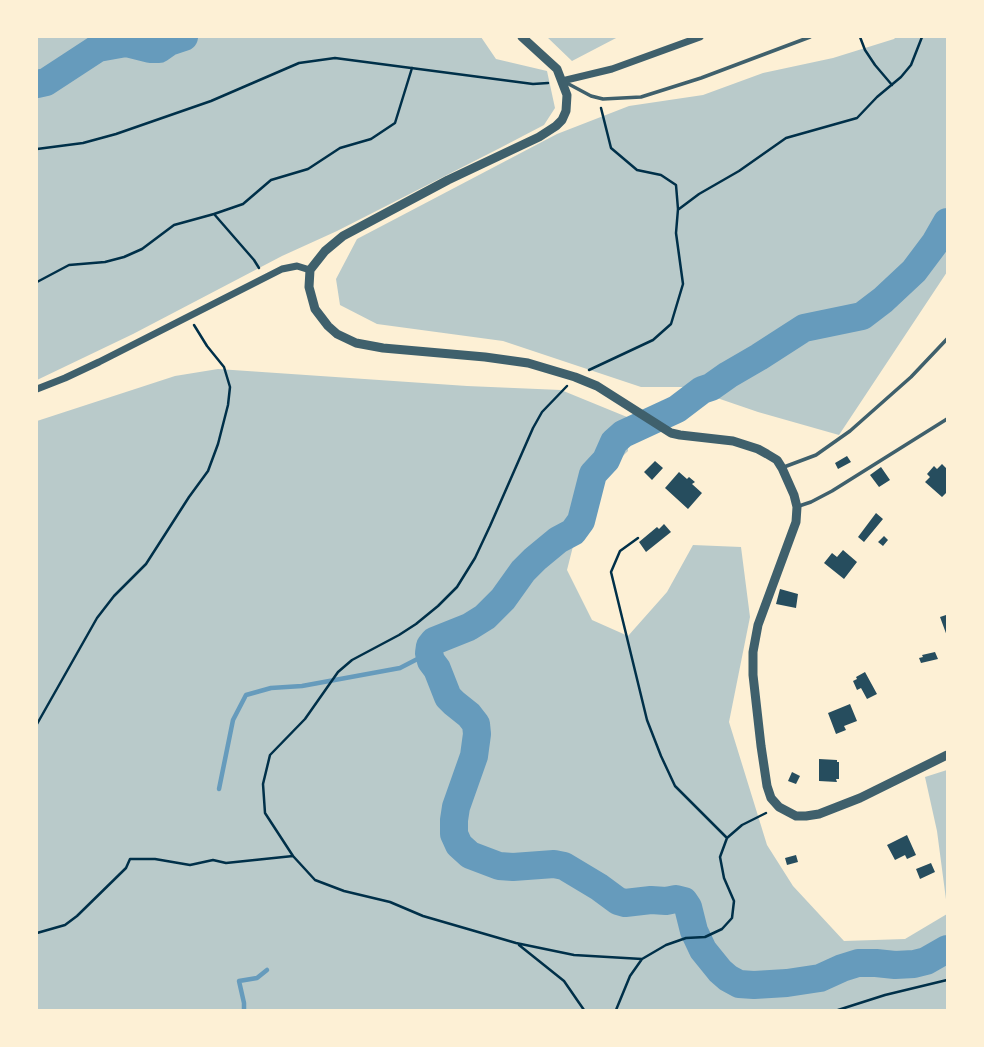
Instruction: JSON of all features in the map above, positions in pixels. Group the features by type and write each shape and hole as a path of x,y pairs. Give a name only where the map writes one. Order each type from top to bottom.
{"street":[{"path":"522,37 557,69 567,94 566,111 556,126 353,230 324,251 310,270 309,287 315,309 328,326 356,343 528,363 597,386 660,428 680,435 742,443 777,460 797,506 796,522 758,625 753,652 761,746 771,798 779,807 796,816 819,814 860,798 947,755"},
{"path":"562,81 612,69 700,37"},
{"path":"37,389 88,368 265,277 297,266 310,270"}],"lane":[{"path":"562,81 599,98 641,97 701,78 810,37"},
{"path":"782,468 816,455 850,431 911,377 947,339"},
{"path":"797,506 832,491 947,419"}],"path":[{"path":"860,37 865,50 892,85"},
{"path":"678,209 786,138 856,118 911,65 922,37"},
{"path":"37,149 83,143 151,123 211,101 299,63 335,58 533,85 562,81"},
{"path":"37,282 69,265 105,262 124,257 142,248 174,225 243,204 271,180 308,169 340,148 371,139 395,124 412,68"},
{"path":"599,98 611,148 637,170 661,175 676,185 676,233 683,284 671,324 653,340 575,377 542,412 475,558 457,587 438,606 407,629 352,660 338,672 305,719 270,755 263,784 265,813 293,856 315,880 516,943 574,955 642,960"},
{"path":"214,214 254,260 265,277"},
{"path":"37,724 97,618 114,596 146,564 208,471 218,444 230,387 223,367 190,316"},
{"path":"639,538 620,551 611,572 647,720 675,786 727,838"},
{"path":"616,1010 630,976 642,960 666,945 686,938 705,937 722,929 732,918 733,901 724,878 720,857 727,838 755,817"},
{"path":"37,933 65,925 77,916 126,868 130,859 155,859 190,865 213,860 226,863 293,856"},
{"path":"516,943 564,981 584,1010"},
{"path":"838,1010 947,980"}],"shaded area":[{"path":"37,37 481,37 496,59 547,71 555,108 544,125 37,380"},
{"path":"547,37 618,37 572,61"},
{"path":"896,37 947,37 947,272 839,435 758,412 685,387 641,387 503,341 377,324 340,305 336,279 357,239 557,134 629,106 703,95 763,73 833,58"},
{"path":"218,369 561,390 627,417 628,451 587,491 567,570 592,620 628,636 667,592 693,545 741,547 750,617 729,722 767,845 793,886 844,941 905,939 947,914 947,1010 37,1010 37,421 175,376"},
{"path":"947,770 947,907 937,831 925,777"}],"building":[{"path":"847,456 851,462 838,469 835,463"},
{"path":"655,461 663,468 652,480 644,472"},
{"path":"942,464 947,469 947,492 942,497 925,482 930,477 927,474 934,466 937,469"},
{"path":"881,467 890,480 879,487 870,475"},
{"path":"679,472 695,482 692,484 702,493 688,509 665,488"},
{"path":"876,513 883,519 864,542 858,537"},
{"path":"664,524 671,532 646,552 639,542"},
{"path":"884,536 888,540 883,546 878,542"},
{"path":"843,550 857,562 844,579 824,563 832,553 837,557"},
{"path":"780,589 798,594 796,608 776,604"},
{"path":"946,615 947,618 947,636 940,617"},
{"path":"935,652 938,659 921,663 919,658 923,657 922,655"},
{"path":"865,672 877,694 867,699 861,688 857,690 853,681"},
{"path":"850,704 857,721 844,726 846,730 836,734 828,713"},
{"path":"819,759 839,762 837,782 819,781"},
{"path":"792,772 800,776 796,784 788,781"},
{"path":"907,835 916,855 907,859 905,855 895,860 887,845"},
{"path":"796,855 798,862 787,865 785,858"},
{"path":"931,863 935,872 920,879 916,869"}],"waterway":[{"path":"37,84 46,82 98,48 126,43 159,49 184,37"},
{"path":"947,222 914,271 862,316 804,328 711,387 702,390 677,409 623,434 614,442 606,460 593,474 581,521 573,532 558,540 535,559 485,617 469,627 434,641 429,653 448,697 476,724 474,756 454,820 454,834 459,845 470,855 499,866 564,866 625,903 676,899 684,901 703,950 720,971 739,984 787,983 820,978 858,963 914,964 926,961 947,949"},
{"path":"219,789 233,720 246,695 271,688 302,686 400,668 429,653"},
{"path":"244,1010 239,981 257,978 267,970"}]}
